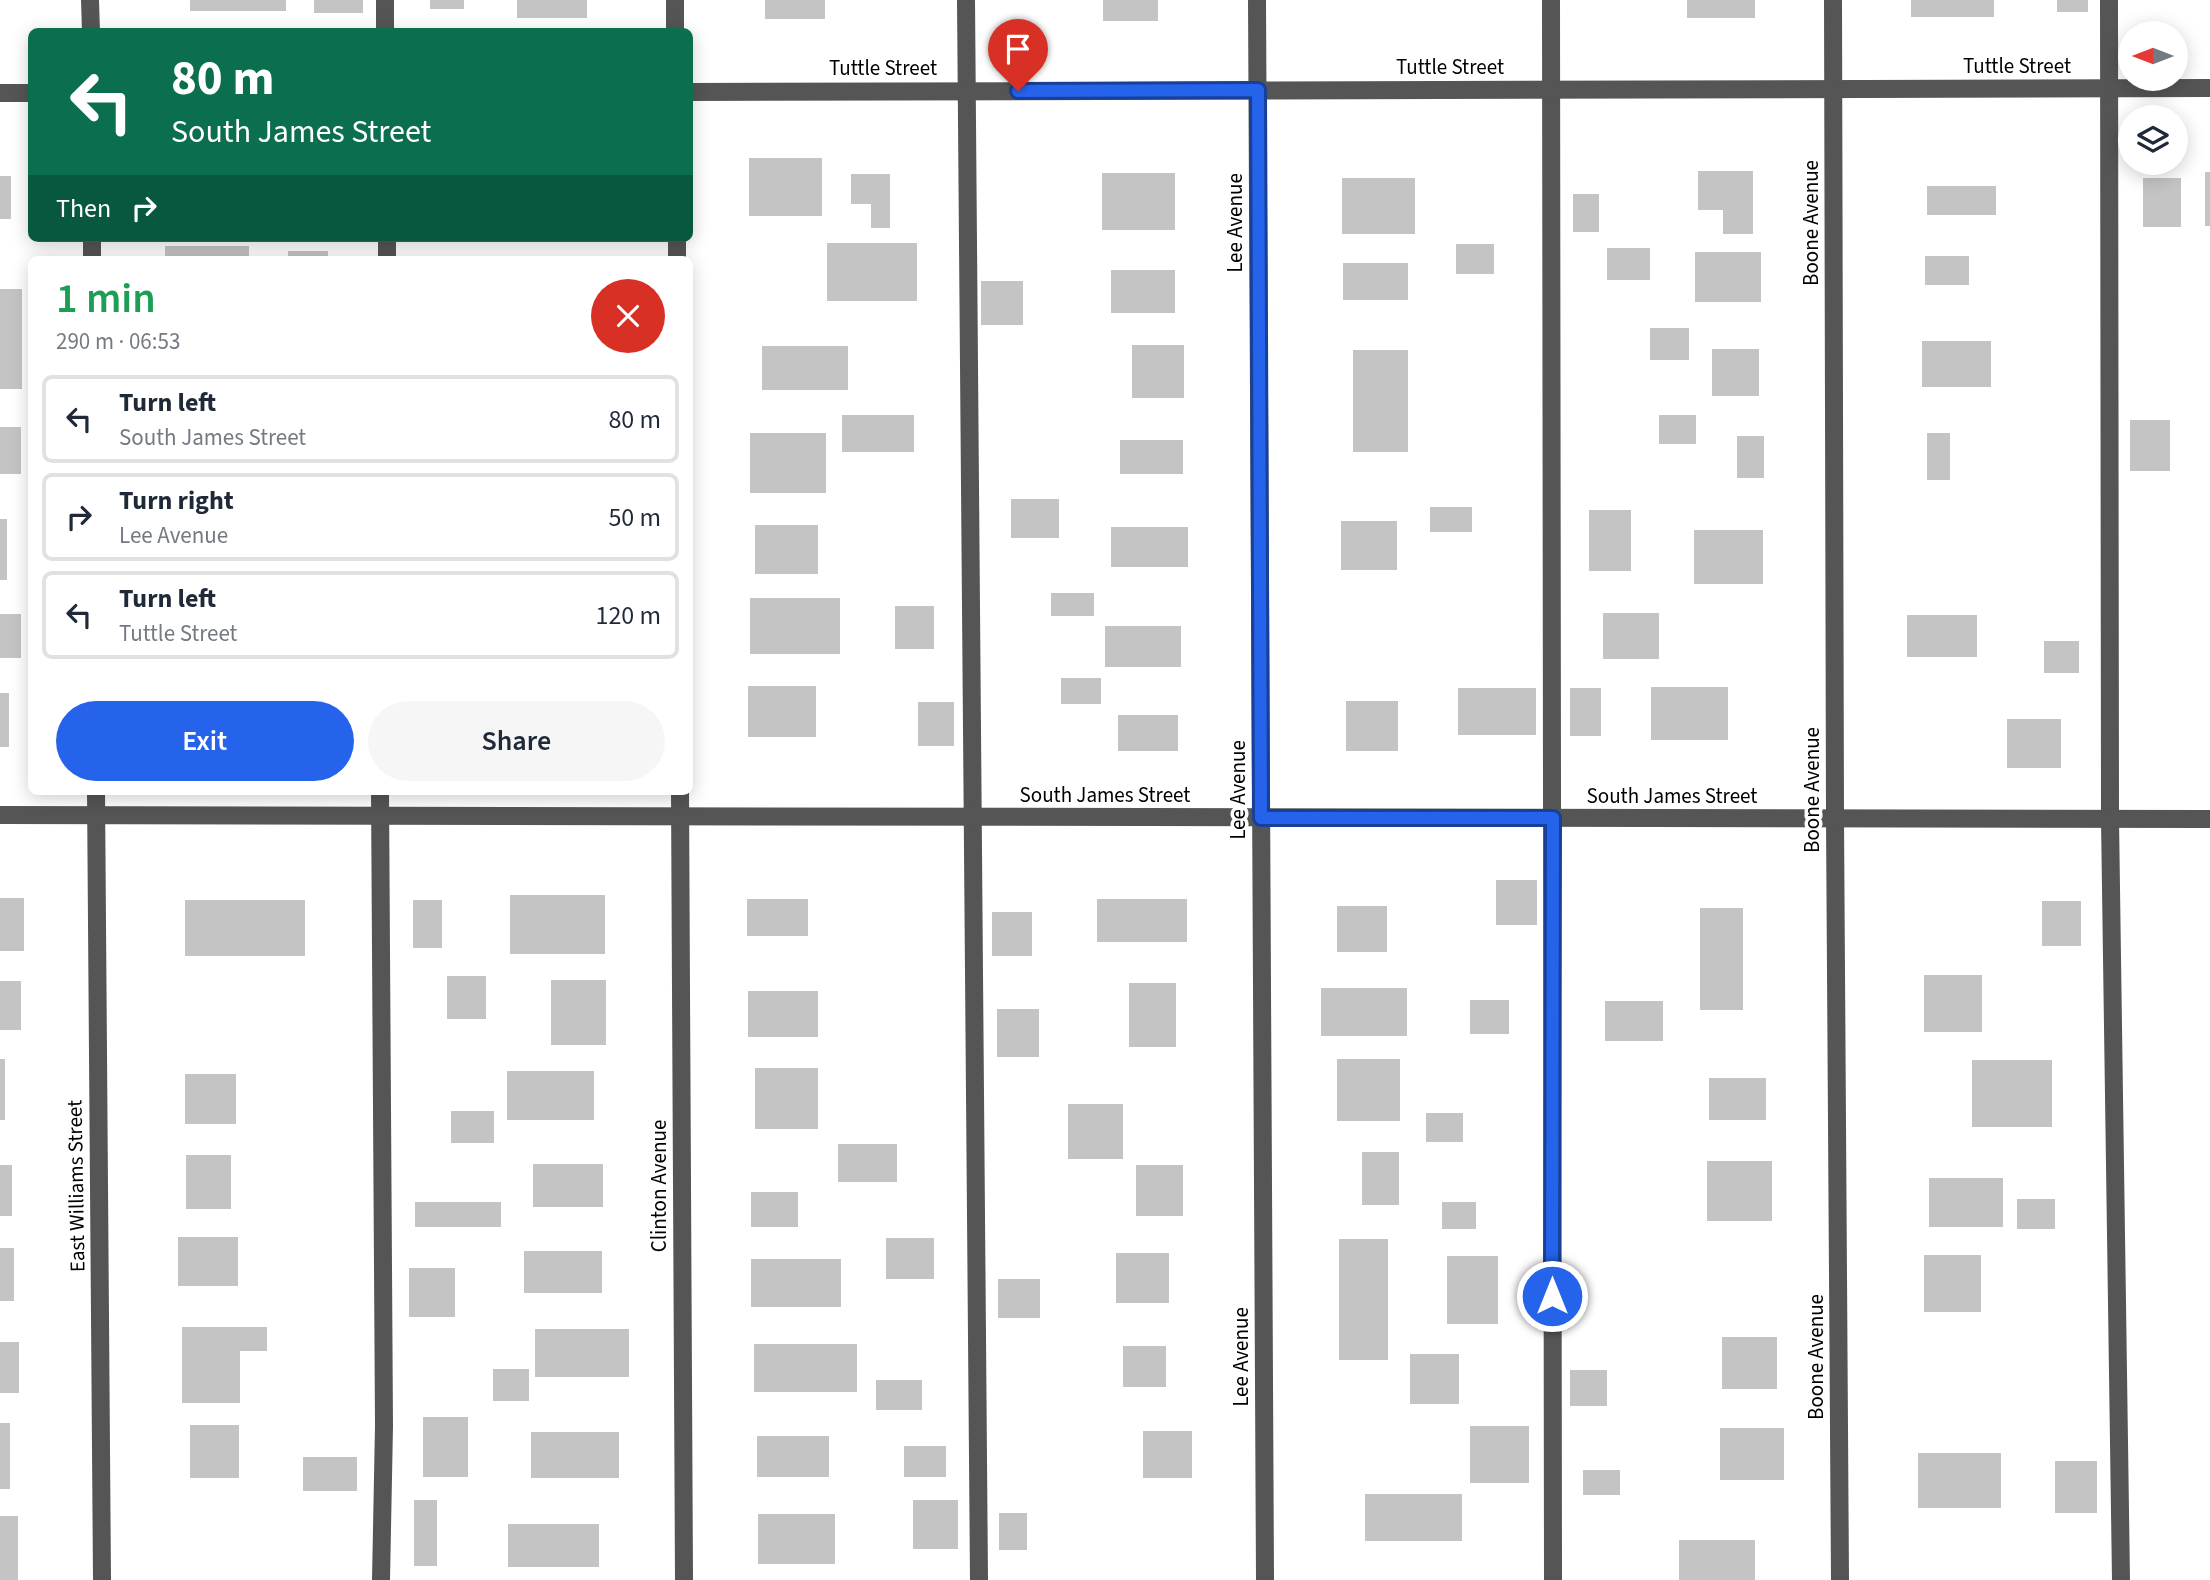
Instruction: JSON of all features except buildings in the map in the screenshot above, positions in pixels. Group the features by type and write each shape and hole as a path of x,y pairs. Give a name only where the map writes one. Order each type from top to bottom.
{"street":[{"path":"90,0 91,28"},
{"path":"385,0 385,28"},
{"path":"675,0 675,28"},
{"path":"966,0 979,1580"},
{"name":"Lee Avenue","path":"1257,0 1265,1580"},
{"path":"1551,0 1553,1580"},
{"name":"Boone Avenue","path":"1833,0 1840,1580"},
{"path":"2109,0 2110,819 2121,1580"},
{"name":"Tuttle Street","path":"693,92 2210,88"},
{"path":"0,93 28,93"},
{"name":"East Williams Street","path":"96,795 102,1580"},
{"path":"380,795 384,1426 381,1580"},
{"name":"Clinton Avenue","path":"680,795 684,1580"},
{"name":"South James Street","path":"0,815 2210,819"}],"route":[{"path":"1018,91 1258,90 1261,818 1553,818 1552,1296"}]}
